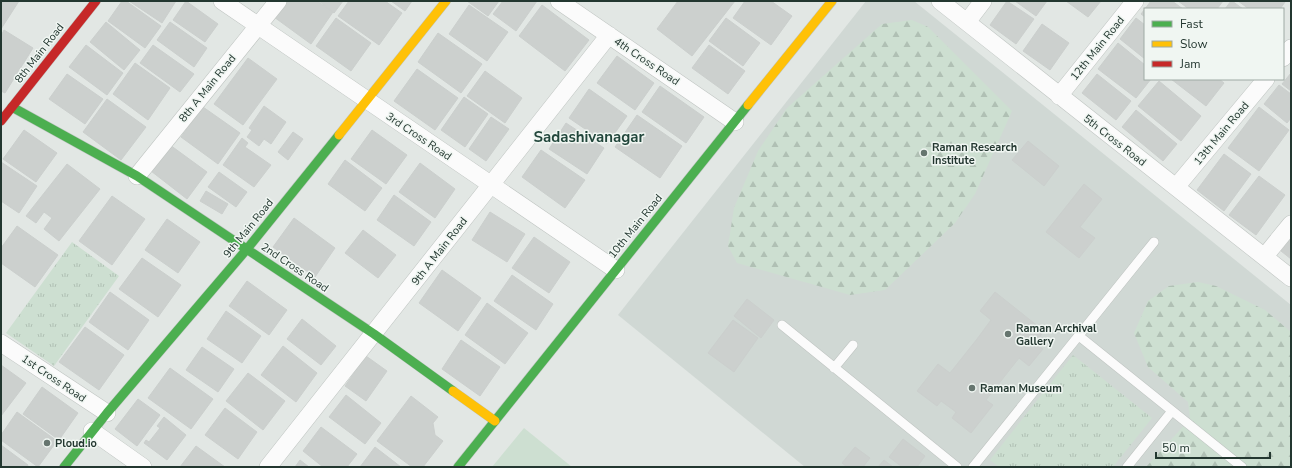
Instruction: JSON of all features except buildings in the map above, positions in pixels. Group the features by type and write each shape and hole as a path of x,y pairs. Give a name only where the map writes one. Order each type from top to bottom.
{"street":[{"name":"8th Main Road","path":"1,121 95,1"},
{"name":"3rd Cross Road","path":"222,1 616,270"},
{"name":"8th A Main Road","path":"137,176 278,1"},
{"name":"9th Main Road","path":"64,467 107,413 248,249 446,1"},
{"name":"4th Cross Road","path":"559,1 735,122"},
{"name":"10th Main Road","path":"458,467 832,1"},
{"name":"5th Cross Road","path":"940,1 1291,278"},
{"path":"967,22 983,1"},
{"name":"12th Main Road","path":"1059,96 1135,1"},
{"name":"9th A Main Road","path":"268,467 609,35"},
{"path":"1284,57 1291,48"},
{"name":"13th Main Road","path":"1176,187 1265,80"},
{"name":"2nd Cross Road","path":"12,107 137,176 374,334 495,421"},
{"path":"1264,256 1291,224"},
{"name":"1st Cross Road","path":"1,343 107,413"},
{"path":"92,431 143,467"}],"lane":[{"path":"973,467 1154,242"},
{"path":"782,325 957,467"},
{"path":"1079,336 1242,467"},
{"path":"834,368 853,345"},
{"path":"1127,467 1172,411"}],"shaded area":[{"name":"Raman Research Institute","path":"866,1 914,1 1291,305 1291,467 805,467 618,315"}],"green space":[{"path":"912,20 928,27 1012,111 975,194 955,223 885,290 850,295 737,263 728,246 734,208 758,151 787,108 882,24"},
{"path":"72,242 119,276 54,366 6,333"},
{"path":"1198,282 1216,286 1265,310 1291,332 1291,467 1146,467 1190,419 1188,402 1148,367 1134,333 1148,301 1169,286"},
{"path":"1073,355 1152,418 1113,467 999,467 990,460"},
{"path":"524,428 572,467 492,467"}],"traffic: fast":[{"path":"458,467 748,105"},
{"path":"12,107 137,176 374,334 453,391"},
{"path":"64,467 107,413 247,249 339,135"}],"traffic: slow":[{"path":"339,135 446,1"},
{"path":"748,105 832,1"},
{"path":"453,391 495,421"}],"traffic: jam":[{"path":"1,121 96,1"}],"place":[{"name":"Raman Research Institute","path":"924,153"},
{"name":"Raman Archival Gallery","path":"1008,334"},
{"name":"Raman Museum","path":"972,388"},
{"name":"Ploud.io","path":"47,443"}],"district":[{"name":"Sadashivanagar","path":"589,137"}]}
